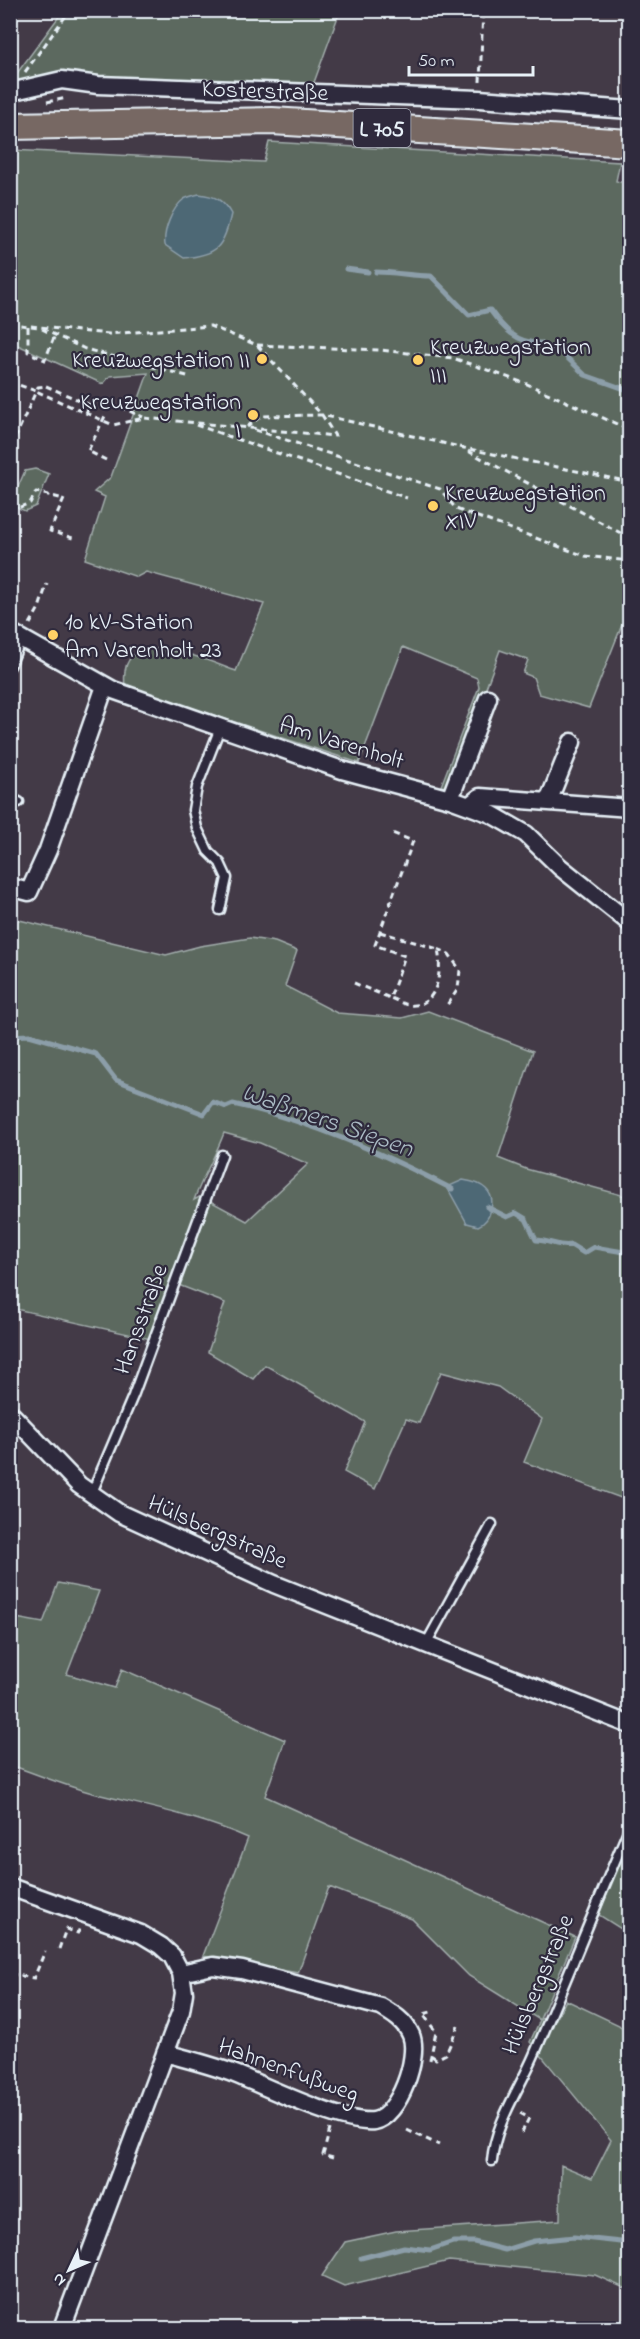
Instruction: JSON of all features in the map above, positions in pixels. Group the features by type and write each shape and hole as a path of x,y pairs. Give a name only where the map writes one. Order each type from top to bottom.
{"main road":[{"name":"Kosterstraße","path":"10,126 273,121 630,143"}],"street":[{"name":"Kosterstraße","path":"11,92 62,80 98,85 479,99 630,110"},
{"name":"Am Varenholt","path":"16,636 105,686 342,770 470,805 526,834 560,867 630,923"},
{"path":"10,887 29,892 48,850 105,686"},
{"path":"450,799 488,698"},
{"path":"548,802 572,742"},
{"path":"470,805 480,797 630,808"},
{"name":"Hülsbergstraße","path":"13,1420 91,1495 120,1513 274,1584 630,1725"},
{"path":"10,1887 151,1939 172,1956 181,1972 184,1993 181,2011 62,2328"},
{"name":"Hahnenfußweg","path":"165,2053 239,2075 275,2093 335,2113 374,2121 382,2119 396,2102 414,2059 411,2036 398,2018 381,2007 242,1970 213,1966 181,1972"}],"lane":[{"path":"10,666 16,636"},
{"path":"220,728 197,787 193,810 208,851 220,863 227,878 220,910"},
{"name":"Hansstraße","path":"91,1495 133,1396 222,1155"},
{"path":"426,1644 492,1524"},
{"name":"Hülsbergstraße","path":"492,2161 493,2143 533,2058 630,1826"}],"path":[{"path":"11,92 70,10"},
{"path":"480,85 483,10"},
{"path":"10,324 109,334 210,326 257,345 380,350 453,358 527,384 630,430"},
{"path":"28,326 28,352 45,360 56,335"},
{"path":"38,327 84,349 191,377"},
{"path":"120,407 144,418 335,436 322,415 257,345"},
{"path":"10,382 113,425 144,418"},
{"path":"10,450 38,387 47,385 90,405 86,413"},
{"path":"106,414 88,452 106,460"},
{"path":"247,427 261,416 322,415 464,448 630,482"},
{"path":"191,424 407,498"},
{"path":"247,427 440,489 456,509 585,556 630,561"},
{"path":"464,448 630,538"},
{"path":"10,507 15,509 30,503 36,492 64,499 50,531 76,538"},
{"path":"538,545 543,541"},
{"path":"39,608 47,584"},
{"path":"390,998 405,956 375,945 413,841 392,833"},
{"path":"380,932 449,954 460,970 458,989 447,1005"},
{"path":"354,983 409,1005 426,1000 434,991 440,976 438,949"},
{"path":"59,1949 66,1929 78,1933 85,1914"},
{"path":"10,1974 34,1978 45,1951"},
{"path":"429,2062 436,2032 423,2014 431,2012"},
{"path":"432,2056 436,2059 446,2054 458,2026"},
{"path":"509,2107 529,2118 520,2136"},
{"path":"333,2158 323,2155 335,2113"},
{"path":"407,2130 439,2145"}],"green space":[{"path":"63,11 340,11 312,88 89,80 12,80"},
{"path":"269,142 620,162 616,181 630,184 629,607 589,708 539,694 533,677 523,673 528,660 500,650 449,788 441,786 479,687 477,678 403,647 359,763 125,686 126,666 135,654 149,649 186,654 236,671 264,604 146,572 137,577 85,559 105,497 94,492 111,477 148,373 110,376 103,384 11,342 10,150 264,162"},
{"path":"35,469 49,474 36,506 25,511 14,506 13,498 25,471"},
{"path":"11,918 166,955 200,946 250,938 275,942 297,951 285,986 337,1013 402,1018 428,1011 533,1051 498,1158 526,1169 629,1197 629,1501 524,1462 542,1419 498,1387 441,1372 419,1423 406,1419 375,1489 344,1472 365,1422 265,1365 253,1379 208,1352 225,1303 176,1284 155,1340 11,1308","holes":["224,1133 260,1143 308,1164 247,1221 201,1196 194,1200"]},
{"path":"58,1583 99,1591 67,1674 115,1688 122,1669 285,1740 265,1796 575,1937 540,2019 558,2016 566,2000 619,2025 629,2036 629,2290 595,2275 449,2261 344,2286 322,2276 345,2242 396,2231 560,2220 561,2165 592,2178 611,2140 530,2042 540,2020 469,1976 412,1919 329,1887 298,1973 203,1956 248,1838 189,1817 59,1783 11,1765 10,1617 43,1623"},
{"path":"625,1846 629,1848 629,1934 599,1915"}],"water":[{"path":"199,194 218,200 231,214 222,242 217,247 204,255 184,258 165,245 165,233 172,214 180,203 184,199"},
{"path":"463,1180 484,1187 491,1198 489,1215 478,1226 467,1223 447,1187"}],"waterway":[{"path":"346,269 368,272"},
{"path":"376,272 431,276 469,315 490,310 511,334 525,341 541,343 546,349 556,347 585,375 630,391"},
{"name":"Waßmers Siepen","path":"10,1036 29,1035 96,1054 116,1080 204,1114 213,1102 226,1107 233,1104 290,1119 346,1139 452,1189"},
{"name":"Waßmers Siepen","path":"487,1207 507,1217 516,1213 526,1219 536,1240 571,1245 584,1253 594,1247 630,1253"},
{"path":"361,2258 404,2247 430,2250 453,2242 474,2242 505,2250 534,2241 574,2237 630,2243"}],"place":[{"name":"Kreuzwegstation II","path":"262,359"},
{"name":"Kreuzwegstation III","path":"418,360"},
{"name":"Kreuzwegstation I","path":"253,415"},
{"name":"Kreuzwegstation XIV","path":"433,506"},
{"name":"10 kV-Station Am Varenholt 23","path":"53,635"}]}
